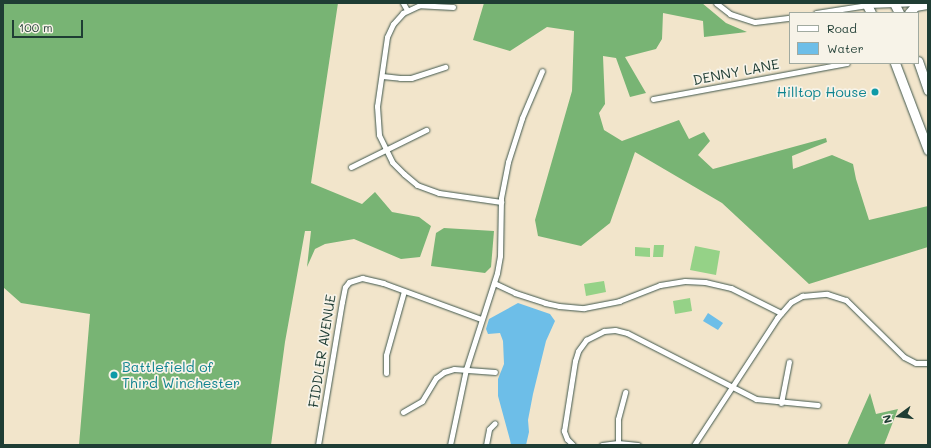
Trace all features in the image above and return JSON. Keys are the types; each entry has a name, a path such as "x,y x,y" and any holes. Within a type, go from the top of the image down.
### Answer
{"highway":[{"path":"910,12 915,6 928,4"},
{"path":"895,64 928,150"},
{"path":"919,64 928,90"}],"street":[{"path":"403,3 407,10"},
{"path":"716,3 730,14 755,22 789,18"},
{"path":"825,12 895,3 928,4"},
{"path":"453,7 426,4 407,10 398,18 390,30 376,106 376,118 379,135 392,162 404,174 425,188 449,195 501,202"},
{"name":"DENNY LANE","path":"653,98 841,64"},
{"path":"382,76 411,78 445,67"},
{"path":"450,445 466,369 481,319 494,283 500,256 501,202 508,162 518,129 542,71"},
{"path":"351,167 426,130"},
{"name":"FIDDLER AVENUE","path":"318,445 345,287 353,280 362,278 383,283 481,319"},
{"path":"494,283 515,293 553,305 572,308 601,306 619,301 660,285 693,281 731,288 781,313"},
{"path":"386,374 386,355 404,291"},
{"path":"694,445 781,313 791,302 802,296 817,294 841,297 855,306 904,357 916,362 928,363"},
{"path":"573,445 567,440 564,431 573,370 581,345 597,333 610,330 627,333 756,399 781,403 818,405"},
{"path":"781,403 790,362"},
{"path":"404,412 422,402 436,378 444,372 454,369 466,369 495,372"},
{"path":"618,443 618,418 626,392"},
{"path":"486,445 489,429 495,423"},
{"path":"602,445 618,443 638,445"}],"green space":[{"path":"3,3 338,3 311,183 362,204 375,192 392,212 419,217 431,226 420,257 401,259 354,239 325,244 315,249 307,267 311,231 305,231 285,342 271,445 79,445 90,314 21,303 3,287"},
{"path":"484,3 702,3 726,23 747,32 704,37 703,21 663,13 662,39 656,49 625,57 646,93 630,97 616,58 603,56 605,104 599,113 604,130 622,141 679,120 689,139 704,132 710,141 698,155 713,169 826,138 827,142 792,156 793,169 832,155 853,164 856,179 869,220 928,206 928,247 809,284 722,203 635,152 610,223 581,246 538,236 535,220 572,91 574,31 547,27 510,51 473,40"},
{"path":"444,228 494,231 491,267 485,273 431,266 436,233"},
{"path":"654,245 664,245 663,257 653,257"},
{"path":"695,246 720,251 716,275 690,270"},
{"path":"635,247 650,248 650,257 635,256"},
{"path":"604,281 606,292 586,296 584,284"},
{"path":"690,298 692,311 675,314 673,301"},
{"path":"870,393 876,414 898,409 884,445 847,445"}],"water":[{"path":"518,303 550,314 555,321 546,341 533,394 528,420 529,432 526,445 511,445 498,396 498,379 504,364 503,341 500,333 488,334 486,329 489,319"},
{"path":"708,313 723,323 718,330 703,321"}],"place":[{"name":"Hilltop House","path":"875,92"},
{"name":"Battlefield of Third Winchester","path":"114,375"}]}
